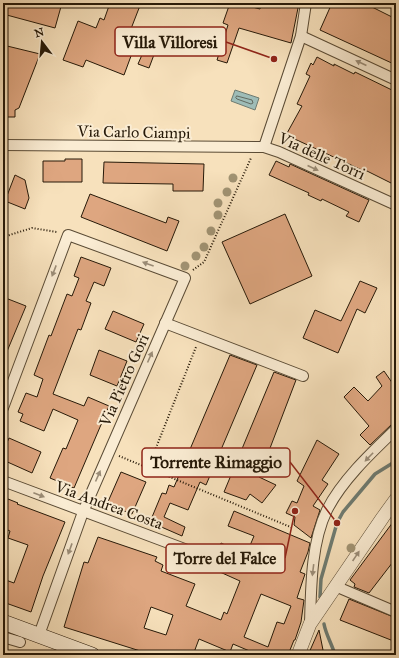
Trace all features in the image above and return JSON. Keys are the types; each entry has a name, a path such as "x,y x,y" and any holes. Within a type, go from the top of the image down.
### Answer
{"main road":[{"path":"3,622 92,655"}],"street":[{"name":"Via delle Torri","path":"306,3 301,36 260,148 279,152 396,205"},
{"path":"301,36 396,80"},
{"name":"Via Carlo Ciampi","path":"3,145 260,148"},
{"path":"3,408 68,235 185,278"},
{"name":"Via Pietro Gori","path":"39,635 83,512 185,278"},
{"path":"165,323 303,376"},
{"path":"313,620 310,600 313,568 318,534 327,510 341,488 354,472 396,429"},
{"name":"Via Andrea Costa","path":"3,482 206,557"},
{"path":"298,655 313,620 396,499"},
{"path":"335,586 396,612"},
{"path":"3,637 20,642"}],"path":[{"path":"185,278 204,262 260,148"},
{"path":"3,237 32,228 55,231 68,235"},
{"path":"148,468 200,336"},
{"path":"109,452 293,528"}],"water":[{"path":"235,90 259,98 255,110 231,101"}],"building":[{"path":"3,3 62,3 55,28 3,14"},
{"path":"110,3 141,3 122,52 131,56 124,75 86,60 83,67 63,60 78,21 96,28 100,18 104,20"},
{"path":"230,3 237,3 260,9 261,3 299,3 291,43 239,28 227,63 217,60 228,25 223,23"},
{"path":"332,3 364,3 396,19 396,65 320,30"},
{"path":"3,45 40,54 19,108 15,110 15,117 3,117"},
{"path":"145,48 155,52 149,68 138,64"},
{"path":"317,57 354,74 355,72 396,92 396,173 391,183 286,135 302,106 297,104 310,76 306,74 311,63 313,65"},
{"path":"65,159 82,159 82,182 43,182 43,161 65,161"},
{"path":"276,161 289,167 290,164 369,200 359,222 346,216 349,212 322,199 321,201 308,195 309,193 269,175"},
{"path":"104,162 204,164 203,191 173,191 173,184 103,183"},
{"path":"15,175 25,180 29,198 25,209 5,201"},
{"path":"90,194 166,223 168,217 179,221 167,251 81,217"},
{"path":"285,214 312,276 250,304 222,242"},
{"path":"81,257 111,268 104,286 94,282 86,301 91,303 81,330 78,329 53,394 84,406 88,397 109,406 74,488 50,478 63,448 66,449 78,420 53,409 44,431 20,421 23,414 18,412 26,393 37,397 43,379 34,375 49,335 51,336 67,294 72,296 79,278 74,276"},
{"path":"360,281 377,288 365,313 357,309 338,353 303,338 315,310 341,321"},
{"path":"3,297 26,306 3,361"},
{"path":"113,311 144,324 136,342 105,329"},
{"path":"99,350 127,361 117,386 90,375"},
{"path":"230,355 257,365 206,485 200,482 188,510 170,503 164,517 185,527 182,536 150,522 162,493 166,494 169,485 174,487"},
{"path":"384,371 393,384 396,384 396,423 392,424 370,445 360,435 369,426 344,397 354,387 368,401 382,386 376,377"},
{"path":"274,372 296,380 259,477 276,485 262,503 250,494 246,500 224,492"},
{"path":"9,438 41,452 32,473 3,460 3,452"},
{"path":"317,440 339,454 322,480 328,484 313,506 320,510 311,538 294,525 295,517 286,513 292,501 297,503 304,486 297,481"},
{"path":"121,472 146,482 132,514 107,504"},
{"path":"3,497 18,503 17,504 65,522 43,576 31,612 3,602 3,579 14,583 28,545 8,538 10,531 3,528"},
{"path":"234,511 310,543 300,572 305,574 297,598 304,600 301,622 288,655 259,655 233,644 230,652 199,639 193,655 153,655 64,627 84,562 88,563 98,537 157,557 155,561 163,565 161,571 195,584 186,606 221,620 224,612 227,614 240,581 211,568 221,543 246,555 254,536 228,526","holes":["261,594 291,606 284,624 277,622 268,647 244,637","151,607 173,615 166,635 144,628"]},
{"path":"396,518 396,558 369,593 354,587 355,584 350,580"},
{"path":"349,599 396,618 396,642 340,620"},
{"path":"319,630 324,655 308,655"}],"waterway":[{"path":"320,597 321,579 337,523 343,512 375,474 396,461"},
{"path":"324,624 335,655"}],"place":[{"name":"Villa Villoresi","path":"274,59"},
{"name":"Torre del Falce","path":"295,511"},
{"name":"Torrente Rimaggio","path":"337,523"}]}
